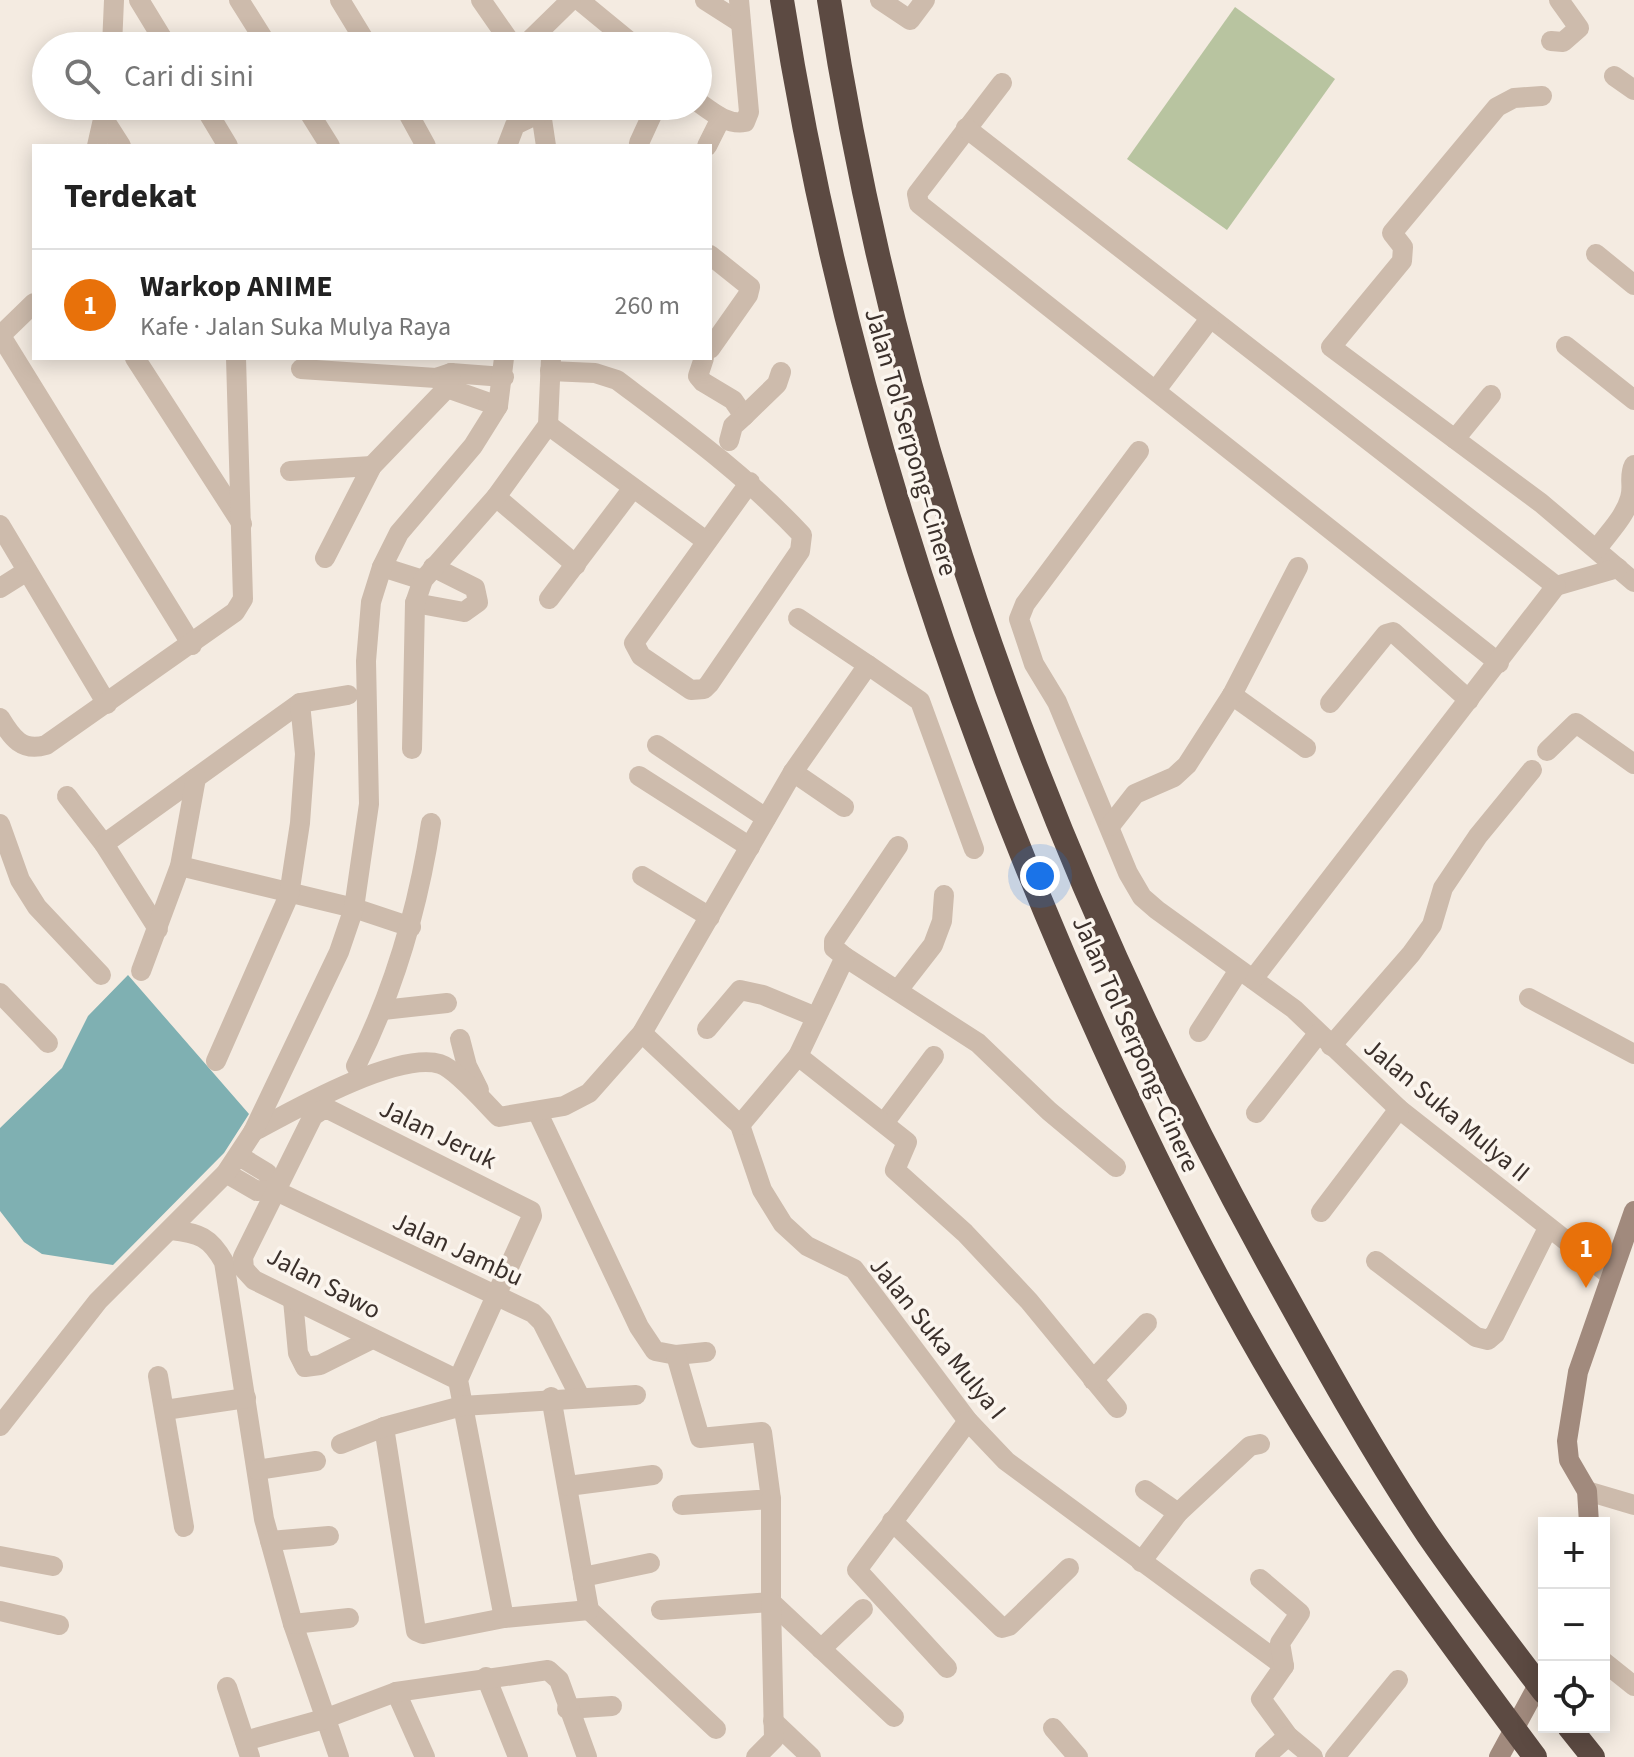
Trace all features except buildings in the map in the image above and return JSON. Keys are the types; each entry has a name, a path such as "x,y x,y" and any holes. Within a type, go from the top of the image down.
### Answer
{"highway":[{"name":"Jalan Tol Serpong–Cinere","path":"782,0 802,126 858,370 929,610 1007,823 1098,1034 1179,1205 1281,1390 1388,1558 1535,1757"},
{"name":"Jalan Tol Serpong–Cinere","path":"829,0 846,113 901,363 971,594 1050,810 1141,1016 1224,1183 1325,1366 1428,1534 1538,1684"},
{"path":"1574,1733 1593,1757"}],"street":[{"path":"239,0 259,32"},
{"path":"340,0 359,32"},
{"path":"481,0 503,32"},
{"path":"538,32 571,0"},
{"path":"579,0 618,32"},
{"path":"705,0 741,23"},
{"path":"712,112 721,118 745,122 749,112 739,0"},
{"path":"880,0 910,20 925,0"},
{"path":"1551,41 1563,42 1579,28 1559,0"},
{"path":"113,32 114,10 143,6 159,32"},
{"path":"1614,76 1634,90"},
{"path":"1002,83 917,194 919,204 1499,663"},
{"path":"1542,96 1503,102 1457,153 1393,231 1392,237 1404,251 1402,261 1331,347 1455,439 1626,575"},
{"path":"708,144 721,118"},
{"path":"97,144 103,120"},
{"path":"108,120 120,144"},
{"path":"212,120 227,144"},
{"path":"314,120 329,144"},
{"path":"412,120 425,144"},
{"path":"508,144 515,125 523,120"},
{"path":"542,120 546,144"},
{"path":"639,143 650,120"},
{"path":"966,128 1209,320 1556,586"},
{"path":"1596,254 1633,282"},
{"path":"712,257 750,287 748,295 712,346"},
{"path":"32,305 0,336 192,645"},
{"path":"1156,390 1209,320"},
{"path":"1566,346 1634,400"},
{"path":"136,360 242,524"},
{"path":"0,718 17,742 37,748 46,745 219,627 243,599 236,360"},
{"path":"703,360 698,376 733,400 744,416"},
{"path":"0,1426 98,1301 226,1173 253,1132 339,952 354,908 369,804 366,661 371,602 496,497 548,425 550,364 617,380 750,482 802,535 803,542 709,684 697,691 651,663 634,647 750,482"},
{"path":"301,369 407,367 445,380 498,406"},
{"path":"325,558 372,466 445,380 504,368 498,406 473,446 399,533 415,603 412,749"},
{"path":"729,441 733,426 777,384 781,372"},
{"path":"1455,439 1491,395"},
{"path":"548,425 706,541"},
{"name":"Jalan Suka Mulya II","path":"1139,451 1025,604 1019,619 1034,664 1057,702 1128,873 1142,897 1294,1009 1399,1109 1611,1276"},
{"path":"211,476 239,465"},
{"path":"1597,549 1624,512 1631,494 1629,478 1634,465"},
{"path":"290,471 372,466"},
{"path":"549,599 633,488"},
{"path":"496,497 576,565"},
{"path":"0,525 107,704"},
{"path":"1110,826 1135,794 1181,773 1232,695 1298,567"},
{"path":"0,588 27,571"},
{"path":"408,571 475,588 478,602 464,612 415,603"},
{"path":"1199,1032 1499,663 1556,586 1626,575"},
{"path":"798,618 920,701 974,849"},
{"path":"1330,703 1386,634 1393,632 1469,700"},
{"path":"253,1132 337,1086 423,1061 443,1065 499,1117 564,1106 589,1093 642,1033 793,772 868,665"},
{"path":"104,844 300,703 348,695"},
{"path":"1232,695 1306,748"},
{"path":"216,1061 289,895 300,823 305,754 300,703"},
{"path":"1547,751 1576,723 1634,764"},
{"path":"657,745 766,818"},
{"path":"1256,1113 1411,954 1432,925 1443,888 1478,836 1532,770"},
{"path":"793,772 844,807"},
{"path":"639,776 750,847"},
{"path":"141,971 180,866 196,778"},
{"path":"67,796 104,844 158,929"},
{"path":"356,1066 383,1010 411,927 431,823"},
{"path":"0,824 20,880 37,907 101,975"},
{"path":"898,846 834,941 834,948 978,1043 1049,1111 1116,1167"},
{"path":"180,866 289,895 354,908 411,927"},
{"path":"642,876 710,917"},
{"path":"898,990 933,945 942,921 944,895"},
{"path":"740,1125 798,1056 845,957"},
{"path":"707,1029 740,990 763,995 816,1017"},
{"path":"0,993 48,1043"},
{"path":"1529,998 1634,1054"},
{"path":"383,1010 447,1003"},
{"name":"Jalan Suka Mulya I","path":"642,1033 740,1125 762,1190 783,1224 807,1246 854,1269 968,1421 1006,1461 1284,1666"},
{"path":"460,1039 467,1066 480,1087 479,1098"},
{"path":"798,1056 908,1144 895,1166 897,1171 976,1245 1029,1301 1117,1408"},
{"path":"884,1123 934,1056"},
{"path":"1321,1212 1399,1109"},
{"name":"Jalan Jeruk","path":"274,1190 313,1116 322,1110 330,1110 531,1211 532,1216 494,1296"},
{"path":"537,1111 639,1327 655,1351 676,1355 706,1352"},
{"name":"Jalan Jambu","path":"239,1156 267,1173 274,1190"},
{"name":"Jalan Jambu","path":"226,1173 257,1191 274,1190 537,1316 580,1397"},
{"name":"Jalan Sawo","path":"274,1190 243,1257 244,1269 254,1280 458,1380"},
{"path":"1589,1517 1587,1491 1569,1460 1567,1441 1578,1372 1634,1211"},
{"path":"1376,1261 1476,1337 1488,1340 1495,1334 1548,1228"},
{"path":"171,1230 199,1233 214,1243 224,1262 270,1541 293,1624 339,1757"},
{"path":"494,1296 458,1380 504,1618"},
{"path":"293,1300 298,1353 305,1367 320,1365 372,1339"},
{"path":"1093,1380 1147,1323"},
{"path":"676,1355 700,1438 762,1432 771,1499 774,1739 756,1757"},
{"path":"158,1376 184,1527"},
{"path":"341,1444 384,1427 462,1406 551,1397 636,1395"},
{"path":"551,1397 589,1610 716,1729"},
{"path":"165,1410 246,1398"},
{"path":"947,1668 857,1570 968,1421"},
{"path":"384,1427 416,1631 423,1634 504,1618 589,1610"},
{"path":"1141,1562 1178,1513 1250,1446 1260,1444"},
{"path":"257,1470 316,1461"},
{"path":"568,1486 653,1475"},
{"path":"1145,1490 1178,1513"},
{"path":"1587,1491 1634,1505"},
{"path":"682,1505 771,1499"},
{"path":"892,1521 1002,1628 1009,1626 1069,1568"},
{"path":"270,1541 329,1536"},
{"path":"0,1556 53,1566"},
{"path":"583,1577 650,1563"},
{"path":"1260,1579 1300,1613 1280,1643 1284,1666 1261,1699 1288,1736 1313,1757"},
{"path":"661,1610 771,1602 894,1717"},
{"path":"821,1649 863,1609"},
{"path":"0,1611 59,1625"},
{"path":"293,1624 349,1618"},
{"path":"1610,1667 1634,1686"},
{"path":"227,1687 247,1749 396,1692 548,1670 559,1680 567,1709 585,1751"},
{"path":"486,1677 518,1757"},
{"path":"1335,1757 1398,1680"},
{"path":"1499,1757 1538,1685"},
{"path":"396,1692 425,1757"},
{"path":"567,1709 612,1706"},
{"path":"773,1721 811,1757"},
{"path":"1053,1728 1078,1757"},
{"path":"1265,1757 1288,1736"}],"green space":[{"path":"1235,7 1335,79 1227,230 1127,159"}],"water":[{"path":"128,975 249,1114 224,1153 113,1265 42,1254 24,1242 0,1211 0,1128 62,1068 88,1016"}],"place":[{"name":"Warkop ANIME","path":"1586,1288"}]}
